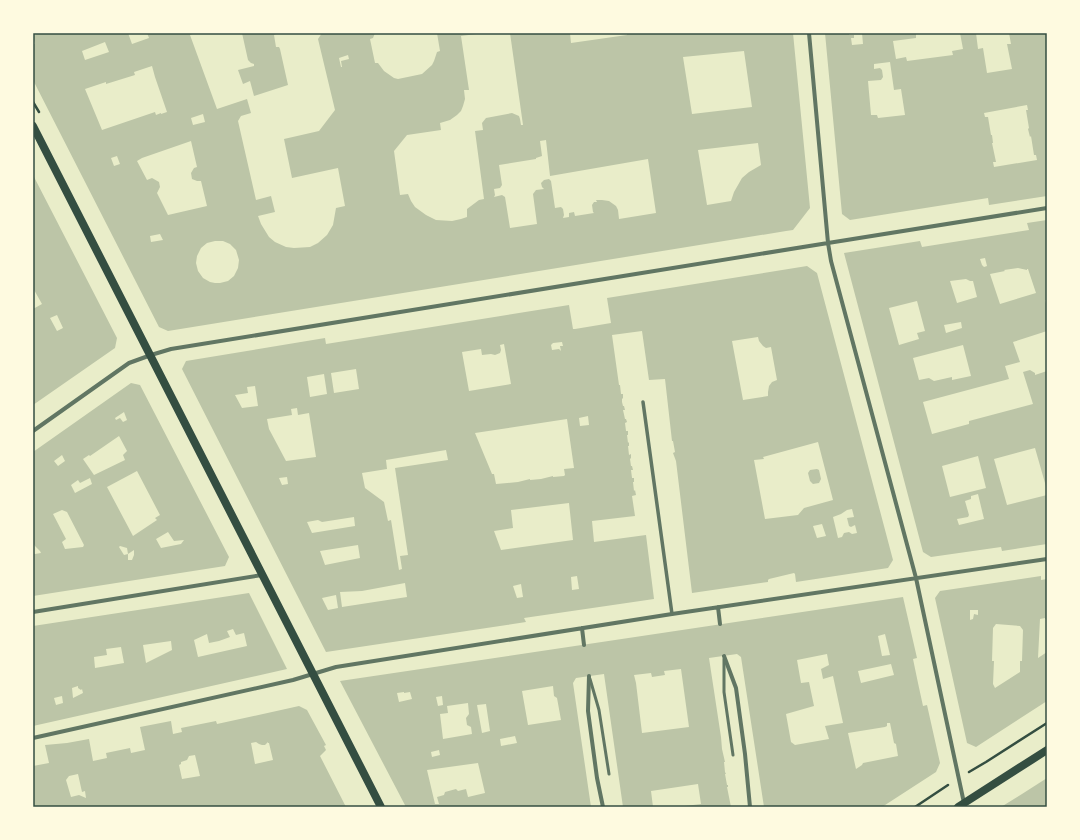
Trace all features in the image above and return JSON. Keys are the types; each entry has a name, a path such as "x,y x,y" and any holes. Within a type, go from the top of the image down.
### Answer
{"main road":[{"path":"33,126 381,807"},
{"path":"962,806 1047,750"}],"street":[{"path":"809,33 828,243 833,268 916,578 959,777 962,806"},
{"path":"33,431 129,363 151,355 179,348 1047,208"},
{"path":"643,402 672,614"},
{"path":"33,738 293,680 336,667 718,607 1047,559"},
{"path":"33,612 263,575"},
{"path":"718,607 720,624"},
{"path":"582,628 584,645"},
{"path":"724,656 736,688 745,754 750,807"},
{"path":"589,676 588,711 597,778 603,807"}],"lane":[{"path":"724,656 724,692 733,755"},
{"path":"589,676 599,710 609,774"}],"path":[{"path":"915,807 959,777 986,762 1047,723"}],"building":[{"path":"39,33 128,33 132,44 149,38 147,33 195,33 190,35 217,109 247,99 251,113 241,116 238,121 256,200 271,196 275,212 258,216 261,224 269,237 275,242 286,247 294,248 310,247 318,243 327,235 333,225 336,208 345,206 338,168 292,178 284,139 319,131 335,110 318,39 322,33 375,33 373,38 370,39 375,63 378,63 384,71 398,79 422,74 432,65 437,52 440,51 437,33 476,33 461,36 469,90 464,90 465,99 461,111 450,120 440,123 441,130 407,135 394,151 400,195 408,194 415,207 436,220 452,221 467,217 467,209 479,200 484,199 475,131 483,130 482,123 486,118 512,113 519,116 521,125 523,125 510,33 570,33 571,43 627,35 627,33 793,33 810,208 793,230 168,331 159,327 33,80 33,44 35,44 33,36","holes":["105,42 109,52 85,60 82,51","744,51 752,107 692,114 683,57","348,55 349,59 341,61 342,67 339,58","152,66 167,112 156,115 155,112 102,130 85,89 135,75 134,72","203,114 205,122 193,125 191,118","546,140 550,176 648,159 656,213 619,219 616,206 609,201 596,200 597,202 594,202 592,205 594,213 575,216 574,212 569,213 569,217 563,218 563,209 561,207 555,208 551,181 549,179 544,180 541,183 544,189 536,190 533,194 537,224 510,228 505,197 502,195 494,197 494,189 500,188 502,185 499,165 542,156 540,141","191,141 197,167 194,168 191,173 192,179 201,181 207,206 168,215 157,193 160,187 159,182 152,178 147,180 137,161","758,143 761,165 742,178 731,201 707,205 698,150","117,156 120,164 114,166 111,158","160,234 163,240 151,242 150,236","223,241 230,244 236,250 239,260 238,268 234,276 228,281 220,283 210,282 203,278 198,271 196,263 197,256 201,248 207,243"]},
{"path":"242,33 278,33 274,35 276,47 279,47 280,49 288,85 254,96 250,81 243,84 238,70 254,66 254,64 248,60"},
{"path":"825,33 849,33 849,35 854,35 854,38 851,38 852,45 863,44 862,33 916,33 916,38 893,41 896,59 906,57 907,61 953,55 952,51 963,49 960,33 976,33 978,49 983,48 987,73 1012,69 1007,44 1011,44 1009,33 1047,33 1047,196 989,205 988,198 850,220 842,214","holes":["890,62 894,90 901,89 905,115 878,118 877,115 871,115 868,81 881,80 883,77 882,70 880,68 874,69 874,64","1027,105 1028,110 1026,110 1028,129 1030,137 1031,136 1034,155 1036,155 1037,160 994,167 993,162 996,162 992,135 988,117 985,117 984,113"]},
{"path":"33,175 117,338 115,348 33,405 33,309 42,304 33,288","holes":["57,315 63,328 57,331 50,318"]},
{"path":"1047,220 1047,300 1045,300 1047,307 1047,331 1013,342 1020,362 1005,366 1009,379 923,402 932,434 969,424 969,421 1033,404 1023,372 1030,370 1035,373 1035,375 1047,371 1047,490 1035,448 994,459 1007,505 1047,495 1047,544 1002,551 1001,547 931,557 923,552 844,253 920,241 922,247 1029,230 1027,223","holes":["985,258 987,266 984,267 980,259","1018,268 1028,269 1036,293 1000,304 990,274 1005,271 1004,270","966,279 973,281 977,297 957,303 950,281","917,301 925,331 917,333 919,339 899,345 889,308","961,322 962,328 946,333 944,325","963,345 971,376 952,380 952,377 934,381 929,378 919,380 913,358","978,456 986,488 950,497 942,466","978,494 984,519 959,525 957,519 968,517 969,515 965,501 971,499 971,496"]},
{"path":"807,266 817,273 893,560 888,568 796,582 794,573 769,579 768,582 692,593 676,461 673,453 675,452 672,441 665,379 649,380 642,331 612,335 619,385 621,394 623,394 622,402 625,410 623,410 627,422 625,423 626,431 628,431 629,455 631,454 630,459 633,470 631,470 632,478 634,478 634,491 635,490 636,495 632,496 635,516 592,521 594,542 646,535 654,599 524,618 526,622 326,652 182,369 186,361 325,338 326,344 569,305 573,329 575,329 611,323 607,298","holes":["758,337 763,346 766,348 771,347 777,380 772,382 769,386 768,396 743,400 732,341","562,342 563,346 560,346 561,351 559,349 552,350 551,345 553,343","504,344 511,384 469,391 462,352 481,349 482,355 495,355 500,353 500,345","356,369 359,389 334,393 331,373","324,374 327,394 310,397 307,377","255,386 258,406 242,408 235,395 248,393 247,387","297,408 298,415 309,413 316,457 286,461 269,429 267,419 292,415 291,409","588,416 589,425 580,426 579,418","567,419 574,468 564,469 564,476 553,476 541,479 530,479 518,482 496,484 494,474 492,474 475,433","818,442 833,500 804,508 798,515 765,519 754,460 764,459 763,457","446,450 448,460 395,468 408,555 400,556 402,569 399,570 391,520 388,521 384,502 365,488 362,473 387,469 386,460","287,477 288,484 282,485 279,478","569,503 573,540 501,550 494,531 513,528 511,510","852,509 854,517 847,518 849,526 851,527 855,525 857,533 844,533 842,537 838,538 833,517","354,517 355,526 312,533 307,522 318,520 322,522","822,524 826,536 817,538 813,526","358,545 360,558 325,565 320,551","577,576 579,589 572,590 571,577","405,583 407,597 342,607 340,592 362,591","521,584 523,597 517,598 513,586","336,595 338,608 328,610 322,598"]},
{"path":"131,383 140,385 229,557 225,566 33,596 33,553 41,553 33,543 33,452","holes":["124,412 127,420 123,422 120,418 116,420 115,418","119,436 127,451 123,455 125,460 94,475 83,459 89,455 90,456","62,455 65,461 58,466 54,461","137,471 160,515 155,518 157,520 133,536 107,487","90,478 92,484 75,493 71,485 78,480 80,483","62,510 67,512 84,545 83,547 65,549 62,542 66,539 53,514","168,532 174,541 184,540 181,544 161,548 156,539","120,546 127,548 128,554 124,555 119,547","134,550 132,560 128,560 128,554"]},
{"path":"810,470 819,470 821,479 819,483 813,484 810,481 808,473"},
{"path":"1041,576 1041,580 1047,579 1047,619 1040,619 1038,658 1047,652 1047,701 976,747 967,743 935,598 940,591","holes":["970,610 978,610 978,615 974,614 973,619 970,620","996,624 1020,626 1023,630 1022,661 1020,661 1020,672 995,688 993,684 994,661 992,661 993,628"]},
{"path":"249,593 287,669 33,726 33,626","holes":["233,629 236,635 244,633 247,646 198,657 194,640 207,634 209,643 219,641 230,637 227,631","171,641 172,650 146,663 143,645","121,647 124,663 95,668 94,657 107,655 106,649","78,686 78,688 81,690 82,689 83,693 73,698 72,688","62,696 63,703 56,705 54,698"]},
{"path":"903,597 917,658 913,659 923,706 927,705 940,763 936,772 882,807 764,807 741,657 737,654 709,658 731,807 685,807 701,804 698,784 651,791 653,807 623,807 604,674 576,678 573,683 591,807 406,807 340,681","holes":["885,634 890,655 882,656 878,636","827,654 829,665 821,669 823,679 833,676 843,723 825,726 829,739 795,745 791,742 786,714 814,706 809,682 801,683 797,660","891,664 894,675 861,683 858,671","681,669 689,727 642,733 634,675 651,673 652,677 665,675 664,671","553,686 554,696 557,698 561,720 528,725 522,691","410,692 412,699 399,702 397,693","442,696 443,705 438,706 436,697","468,703 469,714 466,718 467,725 471,727 472,734 443,739 440,714 448,713 447,706","486,704 490,731 482,733 477,705","887,723 890,723 898,756 863,763 856,769 848,733 885,727 887,726","515,736 517,743 501,746 500,739","439,750 440,755 432,757 431,752","478,763 485,793 468,797 466,789 458,791 456,789 445,792 444,795 437,797 439,804 435,804 427,770"]},
{"path":"299,706 307,710 326,745 324,746 326,750 320,756 346,807 33,807 33,766 49,763 45,745 89,739 93,761 107,758 106,753 130,748 131,753 145,750 140,727 171,721 173,734 182,732 181,728 216,721 217,724","holes":["256,742 262,745 265,745 268,742 269,743 273,760 255,764 251,743","195,755 200,776 182,779 179,765 181,762 187,760 189,756","78,774 82,792 85,791 86,798 79,795 71,797 66,780 69,776"]},
{"path":"1047,778 1047,807 1001,807 1022,794"}]}
